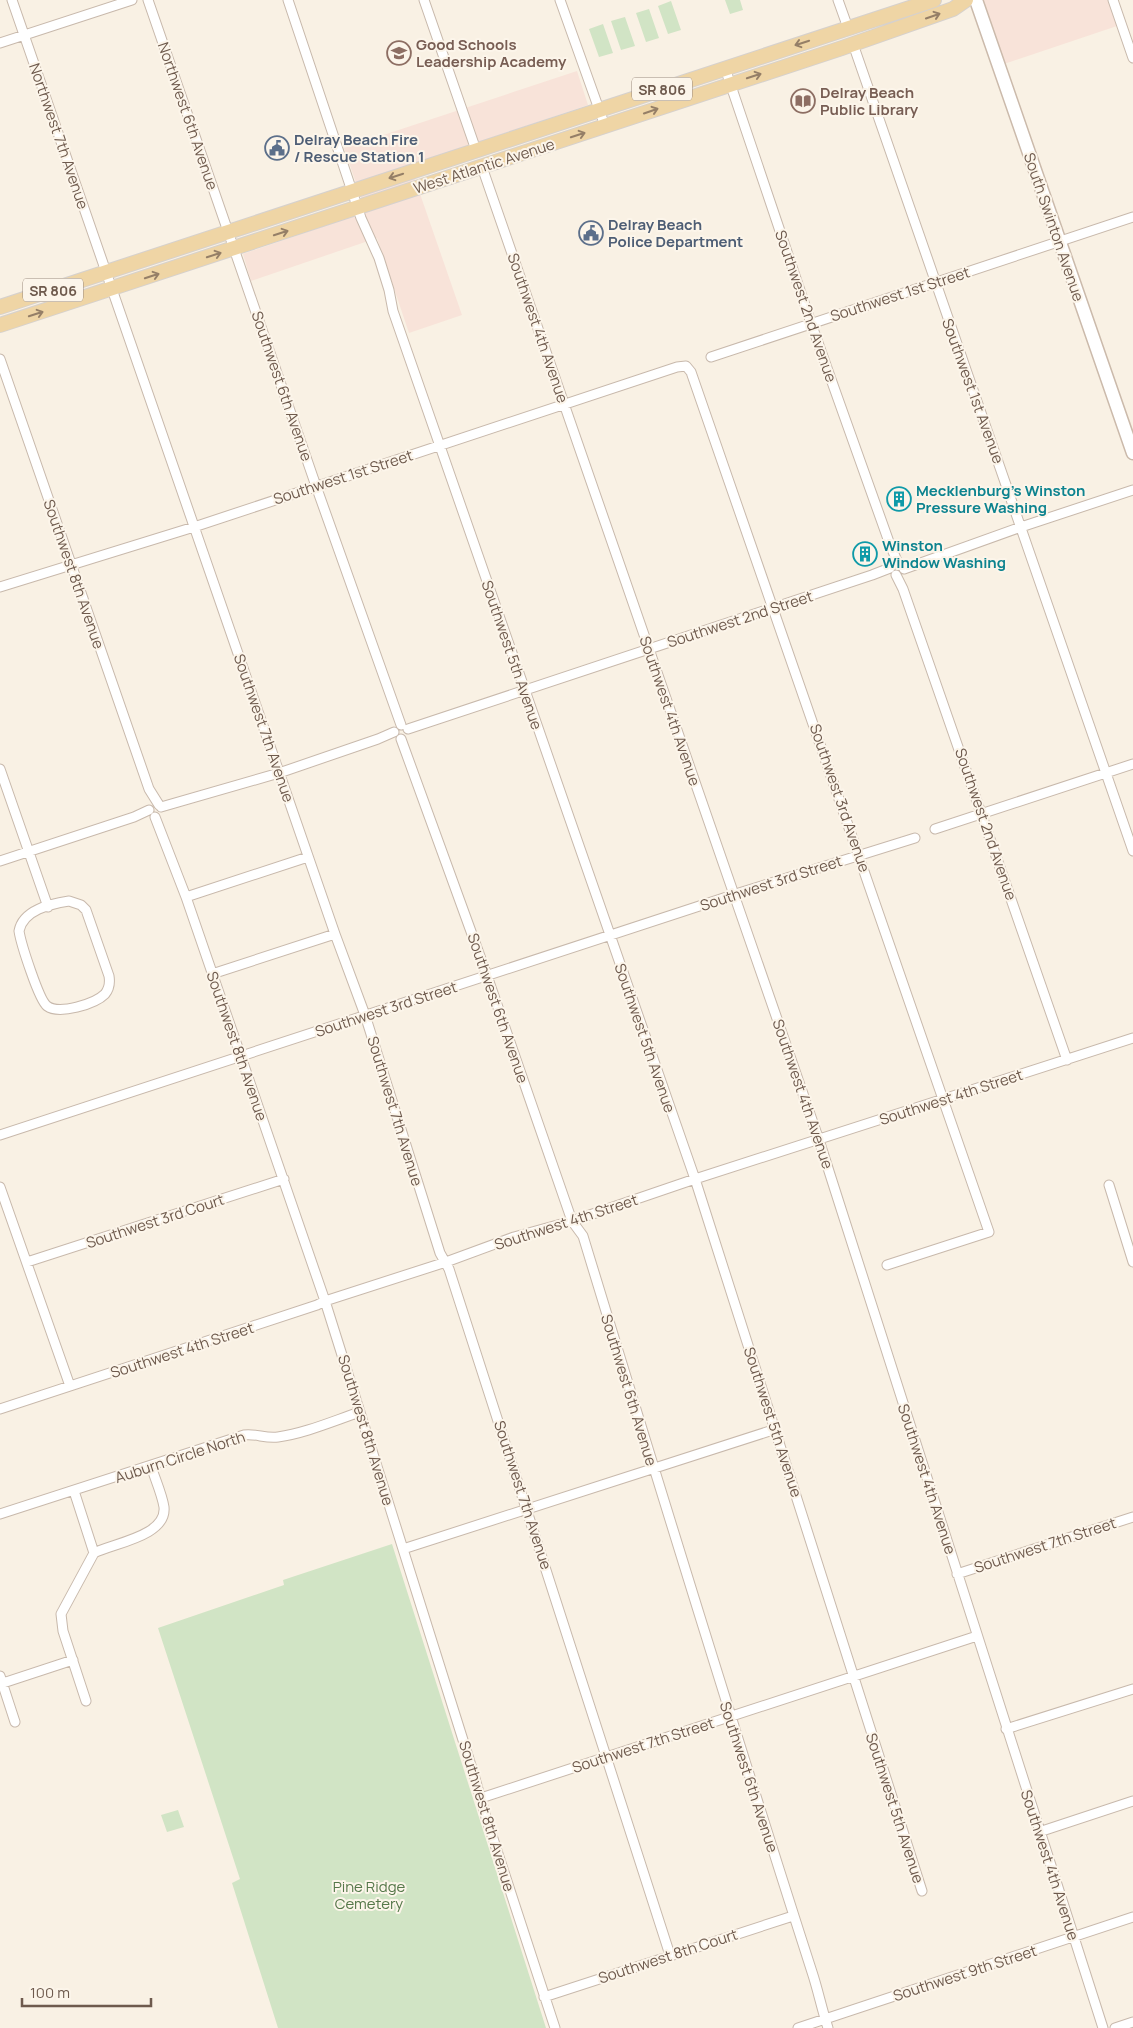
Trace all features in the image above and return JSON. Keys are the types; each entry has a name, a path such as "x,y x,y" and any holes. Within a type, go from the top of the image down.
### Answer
{"main road":[{"name":"West Atlantic Avenue","path":"0,307 934,0"},
{"name":"West Atlantic Avenue","path":"0,325 853,44 953,9 966,0"},
{"path":"853,44 870,22"},
{"path":"834,50 848,28"},
{"path":"482,167 482,161 490,152 514,138"},
{"path":"447,178 467,167 475,157 476,150"}],"street":[{"name":"Northwest 7th Avenue","path":"12,0 106,272"},
{"path":"0,43 132,0"},
{"name":"Northwest 6th Avenue","path":"148,0 229,232"},
{"name":"Southwest 5th Avenue","path":"288,0 352,191 379,258 393,311 439,445 695,1179 922,1892"},
{"path":"424,0 476,150"},
{"path":"560,0 605,126"},
{"path":"838,0 848,28"},
{"name":"South Swinton Avenue","path":"976,0 1133,454"},
{"path":"1113,0 1133,58"},
{"name":"Southwest 1st Avenue","path":"853,44 1133,851"},
{"name":"Southwest 2nd Avenue","path":"725,68 811,323 889,542 903,589 1067,1060"},
{"name":"Southwest 4th Avenue","path":"482,167 819,1140 1103,2028"},
{"name":"Southwest 1st Street","path":"712,357 1133,217"},
{"name":"Southwest 6th Avenue","path":"229,232 394,710 394,716 401,731 572,1221 583,1236 652,1467 793,1916 813,1974 826,2023"},
{"name":"Southwest 7th Avenue","path":"106,272 308,857 365,1015 440,1253 446,1262 528,1510 670,1955"},
{"name":"Southwest 8th Avenue","path":"0,359 156,811 164,821 163,836 186,897 325,1301 555,2028"},
{"name":"Southwest 1st Street","path":"0,587 194,527 564,404 686,366"},
{"name":"Southwest 3rd Avenue","path":"686,366 691,372 774,608 988,1232 887,1266"},
{"name":"Southwest 2nd Street","path":"0,861 134,817 180,806 184,800 279,772 897,568 916,560 924,561 1133,490"},
{"path":"935,829 1133,764"},
{"path":"0,769 48,907"},
{"name":"Southwest 3rd Street","path":"0,1135 735,894 915,838"},
{"path":"186,897 308,857"},
{"path":"62,902 75,902 86,910 110,976 108,989 95,1001 60,1011 54,1010 43,1002 19,931 28,914 48,907 62,902"},
{"path":"212,974 335,934"},
{"name":"Southwest 4th Street","path":"0,1409 446,1262 514,1237 572,1221 695,1179 1133,1038"},
{"name":"Southwest 3rd Court","path":"27,1262 284,1179"},
{"path":"1109,1185 1133,1262"},
{"path":"0,1187 70,1386"},
{"name":"Auburn Circle North","path":"0,1514 244,1435 256,1434 268,1438 289,1435 360,1412"},
{"path":"403,1549 528,1510 652,1467 776,1429"},
{"path":"86,1700 63,1630 61,1614 94,1553 150,1532 160,1524 163,1518 164,1506 151,1466"},
{"path":"74,1491 94,1553"},
{"name":"Southwest 7th Street","path":"957,1574 1133,1517"},
{"name":"Southwest 7th Street","path":"481,1798 977,1636"},
{"path":"15,1722 1,1682 73,1660"},
{"path":"1006,1729 1133,1689"},
{"path":"1039,1832 1133,1801"},
{"name":"Southwest 8th Court","path":"544,1997 793,1916"},
{"name":"Southwest 9th Street","path":"798,2028 826,2023 1133,1917"},
{"path":"1115,2028 1133,2022"}],"shaded area":[{"path":"983,0 1108,0 1117,26 1004,64"},
{"path":"577,71 588,105 410,165 462,315 409,333 377,238 251,281 243,254 366,212 344,148"}],"green space":[{"path":"725,0 740,0 743,10 730,14"},
{"path":"671,1 681,30 668,34 658,6"},
{"path":"649,9 659,38 646,42 636,13"},
{"path":"625,17 635,46 621,50 611,21"},
{"path":"603,24 613,53 599,57 589,29"},
{"name":"Pine Ridge Cemetery","path":"392,1544 546,2028 278,2028 232,1883 240,1879 158,1628 284,1585 283,1580"},
{"path":"178,1810 184,1827 167,1832 161,1815"}],"place":[{"name":"Good Schools Leadership Academy","path":"399,53"},
{"name":"Delray Beach Public Library","path":"803,101"},
{"name":"Delray Beach Fire / Rescue Station 1","path":"277,148"},
{"name":"Delray Beach Police Department","path":"591,233"},
{"name":"Mecklenburg's Winston Pressure Washing","path":"899,499"},
{"name":"Winston Window Washing","path":"865,554"}]}
